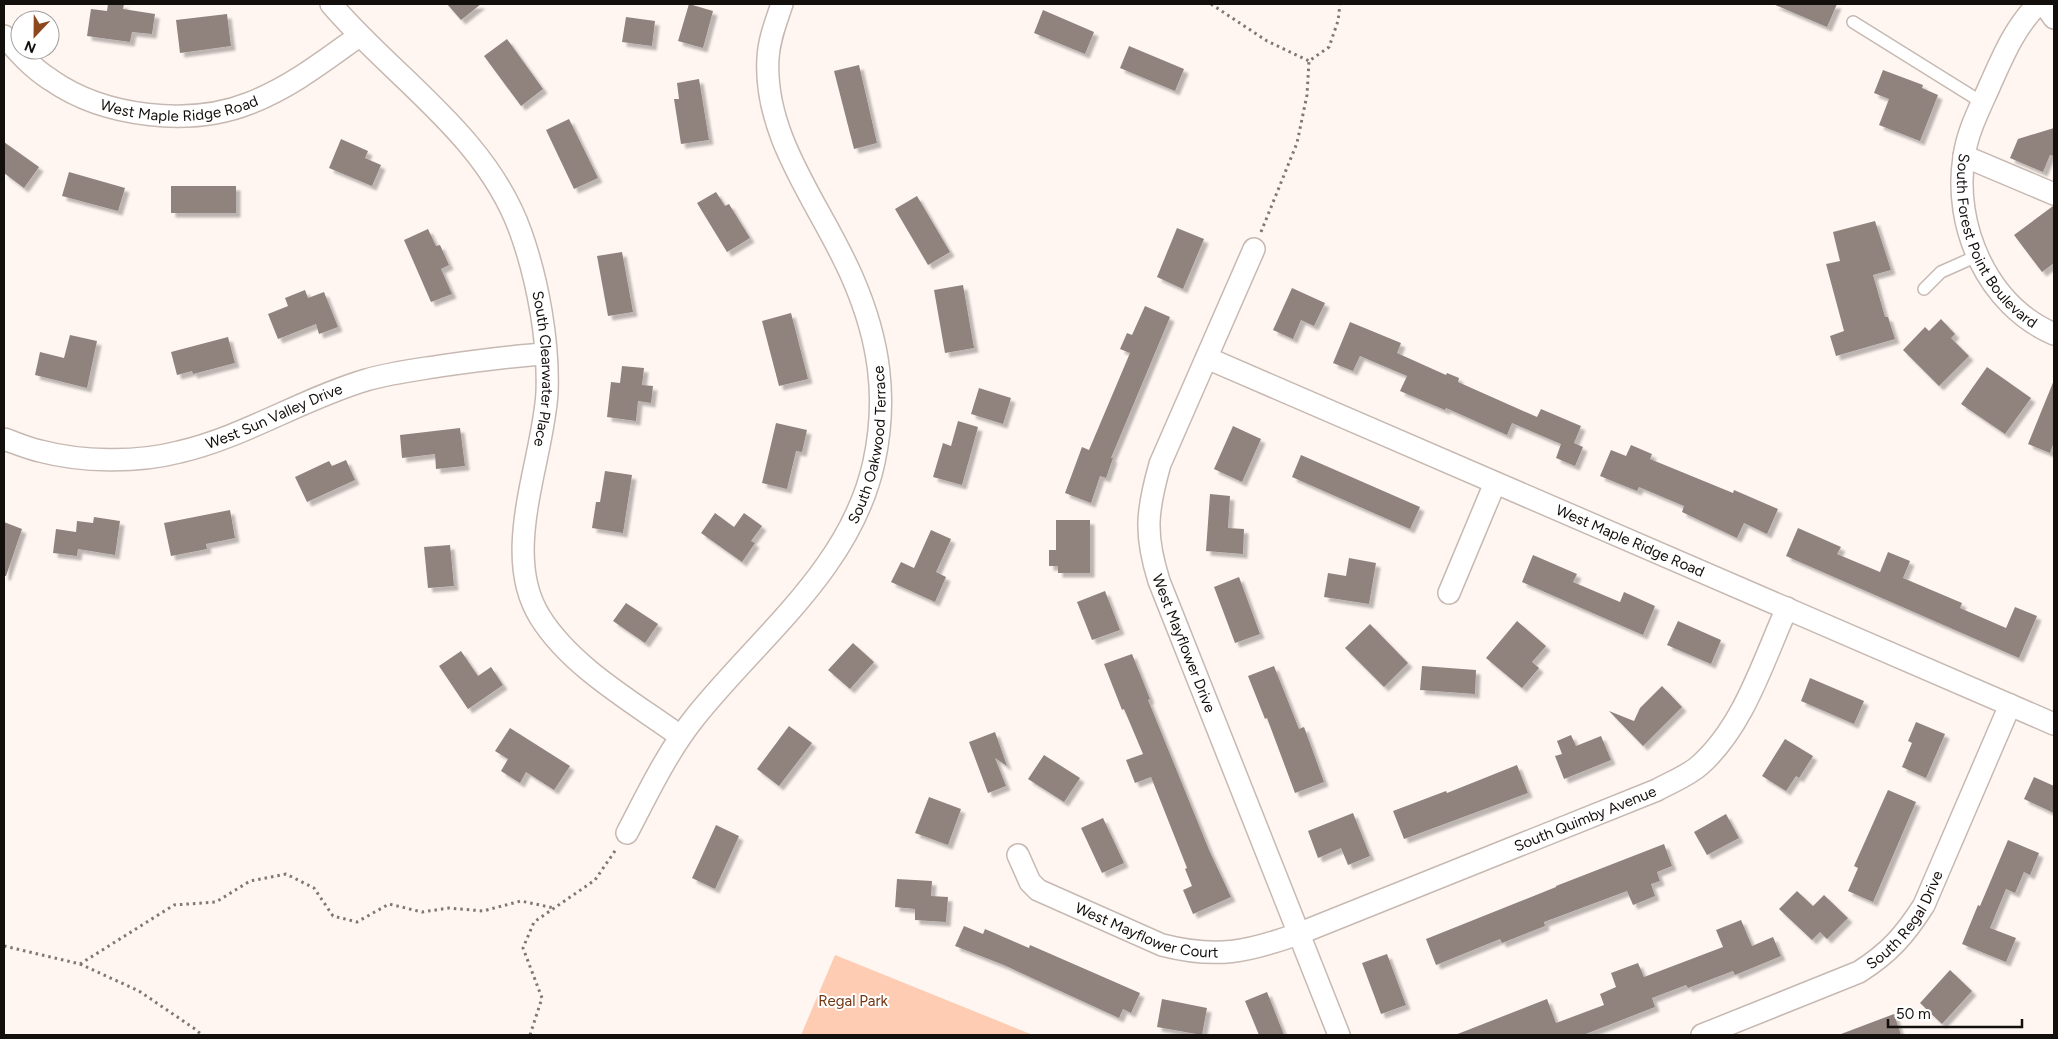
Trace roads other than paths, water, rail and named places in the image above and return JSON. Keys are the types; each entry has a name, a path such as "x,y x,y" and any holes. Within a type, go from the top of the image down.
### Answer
{"street":[{"name":"South Clearwater Place","path":"332,4 360,36 442,114 478,155 502,193 520,229 535,283 545,354 545,406 524,530 524,568 526,587 531,601 539,617 573,656 680,736"},
{"name":"South Oakwood Terrace","path":"627,833 680,736 834,558 865,496 881,427 880,373 874,339 866,312 853,277 792,162 783,142 773,107 768,59 771,34 782,4"},
{"name":"South Forest Point Boulevard","path":"2038,4 2014,34 1968,137 1961,184 1963,211 1968,234 1977,256 1990,279 2004,297 2021,313 2054,334"},
{"path":"2044,4 2054,18"},
{"name":"West Maple Ridge Road","path":"4,36 29,64 52,81 89,100 115,109 136,113 178,116 220,112 249,104 285,87 360,36"},
{"path":"1964,156 2054,194"},
{"name":"West Mayflower Drive","path":"1254,249 1160,464 1148,513 1148,540 1158,580 1339,1035"},
{"name":"West Sun Valley Drive","path":"4,439 40,452 78,458 141,459 177,453 193,448 242,430 330,392 367,380 413,370 545,354"},
{"name":"West Maple Ridge Road","path":"1207,358 2054,724"},
{"path":"1449,594 1495,483"},
{"name":"South Quimby Avenue","path":"1298,934 1657,790 1692,771 1716,749 1733,727 1786,608"},
{"name":"South Regal Drive","path":"1702,1035 1859,972 1880,959 1894,946 1924,905 2010,704"},
{"name":"West Mayflower Court","path":"1018,854 1030,882 1038,890 1162,945 1184,950 1238,952 1259,948 1298,934"}],"lane":[{"path":"1852,22 1983,102"},
{"path":"1924,289 1941,272 1977,256"}],"park label":[{"name":"Regal Park","path":"853,1001"}]}
